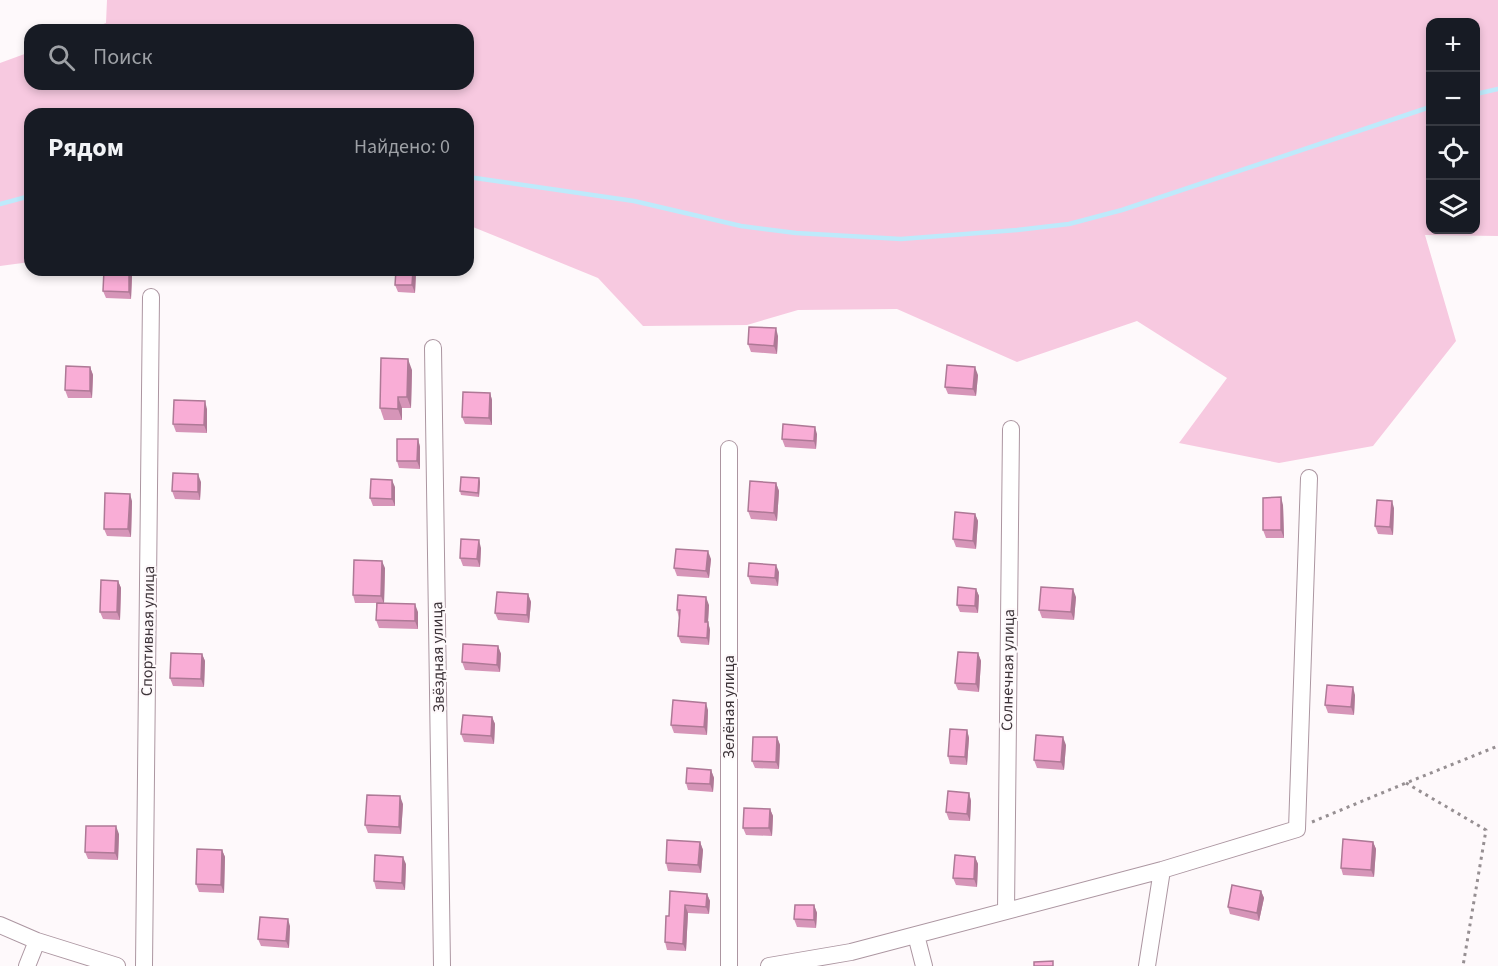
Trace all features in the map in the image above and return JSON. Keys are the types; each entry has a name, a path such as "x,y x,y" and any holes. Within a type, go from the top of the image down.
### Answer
{"street":[{"name":"Спортивная улица","path":"144,966 151,297"},
{"name":"Звёздная улица","path":"433,348 442,966"},
{"name":"Солнечная улица","path":"1006,911 1011,429"},
{"name":"Зелёная улица","path":"729,449 729,966"},
{"path":"769,966 851,952 1162,870 1297,829 1309,478"},
{"path":"1147,966 1162,870"},
{"path":"0,925 38,941 117,966"},
{"path":"916,935 924,966"},
{"path":"27,966 38,941"}],"path":[{"path":"1297,829 1498,746"},
{"path":"1406,783 1486,830 1463,966"}],"shaded area":[{"path":"107,0 1498,0 1498,236 1425,235 1456,341 1373,446 1279,463 1179,443 1227,378 1137,321 1017,362 897,309 798,310 747,325 643,326 598,278 474,227 474,108 24,108 24,263 0,266 0,63 24,54 24,90 474,90 474,24 103,24 106,23"}],"building":[{"path":"104,276 129,276 129,292 103,291"},
{"path":"396,276 413,276 412,285 395,285"},
{"path":"749,327 776,328 774,346 748,344"},
{"path":"381,358 408,359 407,397 398,397 398,409 380,408"},
{"path":"947,365 975,367 973,389 945,387"},
{"path":"66,366 90,367 90,391 65,390"},
{"path":"463,392 490,393 489,418 462,417"},
{"path":"174,400 205,401 204,425 173,424"},
{"path":"783,424 815,427 814,441 782,439"},
{"path":"397,439 418,439 417,461 397,461"},
{"path":"173,473 198,474 198,492 172,491"},
{"path":"461,477 479,478 478,493 460,491"},
{"path":"371,479 392,480 392,499 370,498"},
{"path":"750,481 776,483 774,513 748,511"},
{"path":"105,493 130,494 128,529 104,529"},
{"path":"1281,497 1281,530 1263,530 1263,498"},
{"path":"1377,500 1392,501 1390,527 1375,526"},
{"path":"955,512 975,514 973,541 953,539"},
{"path":"461,539 479,540 477,559 460,558"},
{"path":"676,549 708,551 706,571 674,568"},
{"path":"354,560 382,561 381,596 353,595"},
{"path":"749,563 776,565 775,578 748,576"},
{"path":"101,580 118,581 117,612 100,612"},
{"path":"958,587 976,589 975,606 957,605"},
{"path":"1041,587 1073,589 1071,612 1039,610"},
{"path":"497,592 528,594 527,615 495,613"},
{"path":"678,595 706,597 707,638 678,636 680,610 677,610"},
{"path":"377,603 415,604 415,621 376,620"},
{"path":"463,644 498,646 497,665 462,662"},
{"path":"958,652 978,653 976,684 955,683"},
{"path":"171,653 202,654 201,679 170,678"},
{"path":"1327,685 1353,687 1351,707 1325,705"},
{"path":"673,700 706,703 704,727 671,725"},
{"path":"463,715 492,717 491,736 461,734"},
{"path":"950,729 967,730 965,757 948,756"},
{"path":"1036,735 1063,737 1061,762 1034,760"},
{"path":"753,737 777,737 776,762 752,761"},
{"path":"687,768 711,770 710,784 686,783"},
{"path":"948,791 969,793 967,814 946,812"},
{"path":"367,795 400,796 399,827 365,825"},
{"path":"744,808 770,809 769,828 743,828"},
{"path":"86,826 116,826 115,853 85,852"},
{"path":"1343,839 1373,842 1371,870 1341,868"},
{"path":"667,840 700,842 698,865 666,863"},
{"path":"197,849 222,850 221,885 196,884"},
{"path":"375,855 403,857 402,883 374,881"},
{"path":"955,855 975,857 974,879 953,878"},
{"path":"1232,885 1261,891 1257,913 1228,907"},
{"path":"670,891 707,894 706,907 685,905 683,944 665,942"},
{"path":"795,905 814,905 814,920 794,919"},
{"path":"260,917 288,919 286,941 258,939"},
{"path":"1053,961 1053,966 1034,966 1034,962"}],"waterway":[{"path":"1480,93 1498,89"},
{"path":"474,178 634,201 741,226 796,233 901,239 1069,224 1122,210 1426,108"},
{"path":"0,204 24,198"}]}
